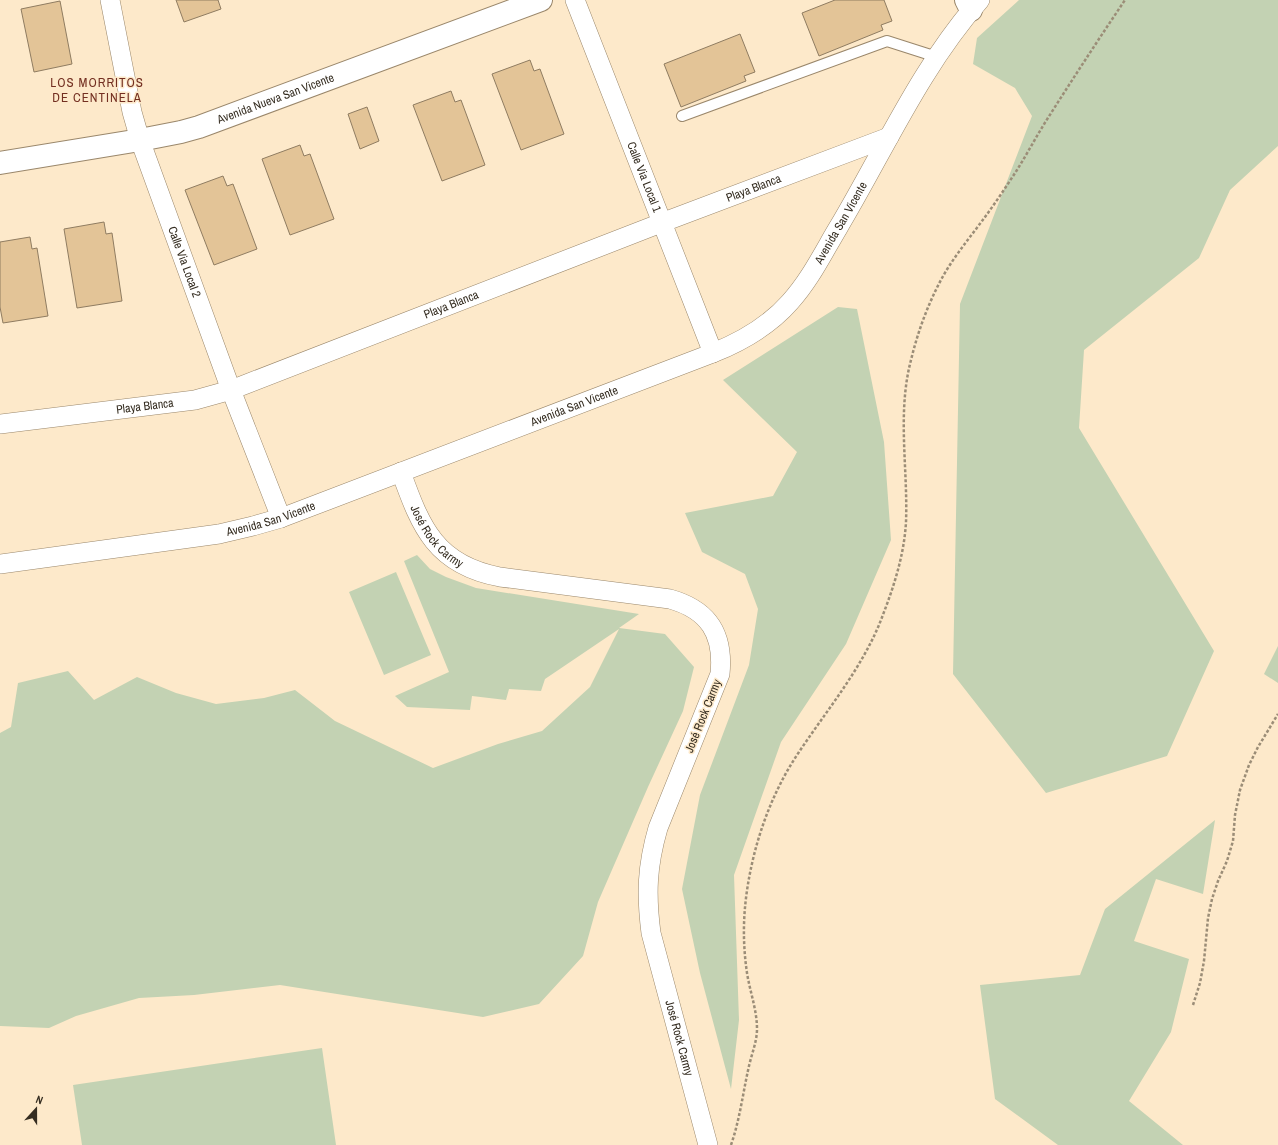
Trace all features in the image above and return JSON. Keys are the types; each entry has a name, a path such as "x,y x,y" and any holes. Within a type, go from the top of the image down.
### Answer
{"street":[{"name":"Calle Via Local 2","path":"110,0 132,112 140,140 231,390 281,518"},
{"name":"Avenida Nueva San Vicente","path":"0,163 140,140 199,127 541,0"},
{"name":"Calle Via Local 1","path":"575,0 713,353"},
{"name":"Avenida San Vicente","path":"0,564 219,534 281,518 734,345 753,334 773,319 790,302 812,272 912,96 972,3"},
{"name":"Playa Blanca","path":"0,424 195,400 231,390 661,223 889,137"},
{"name":"José Rock Carmy","path":"401,472 411,499 431,538 452,559 467,568 483,574 500,577 670,599 684,603 696,610 715,631 721,658 720,674 658,828 649,867 647,888 651,933 708,1145"}],"lane":[{"path":"682,116 887,41 937,57"}],"path":[{"path":"731,1145 740,1114 757,1036 756,1017 747,971 744,940 744,910 748,880 765,820 784,777 797,754 846,686 878,627 893,585 902,552 906,519 904,398 910,363 924,314 947,270 1019,167 1044,124 1125,0"},
{"path":"1194,1005 1204,961 1208,918 1212,899 1218,881 1227,862 1233,841 1234,816 1240,790 1249,765 1258,747 1278,714"}],"green space":[{"path":"1019,0 1278,0 1278,146 1230,190 1199,258 1084,350 1079,428 1214,651 1167,756 1046,793 953,674 960,304 1032,116 1015,88 973,64 977,38"},
{"path":"838,307 857,309 884,442 891,540 846,644 781,742 734,875 739,1020 731,1089 700,973 682,889 700,795 749,665 758,609 745,574 702,552 685,513 773,496 797,452 723,380"},
{"path":"417,555 430,569 446,577 476,588 639,614 619,628 665,634 694,667 683,711 598,902 583,956 539,1004 483,1017 280,985 194,995 139,998 76,1016 49,1028 0,1026 0,733 11,727 18,683 68,671 94,700 137,677 176,693 216,704 264,698 295,690 335,721 433,768 498,744 542,731 590,687 619,629 545,679 541,691 509,689 506,700 472,696 470,710 407,707 395,696 449,672 404,561"},
{"path":"396,572 431,655 384,675 349,592"},
{"path":"1278,646 1278,683 1264,674"},
{"path":"1215,820 1203,894 1156,879 1134,941 1189,959 1171,1032 1129,1101 1183,1145 1058,1145 995,1099 980,985 1080,975 1105,909"},
{"path":"322,1048 336,1145 82,1145 73,1085"}],"building":[{"path":"176,0 218,0 221,9 184,22"},
{"path":"835,0 884,0 892,21 881,25 883,30 819,56 802,13"},
{"path":"60,1 72,64 34,72 21,9"},
{"path":"740,34 755,72 744,76 746,81 681,107 664,64"},
{"path":"530,60 534,71 540,69 564,134 521,150 492,74"},
{"path":"451,91 455,102 461,100 485,165 442,181 413,105"},
{"path":"367,107 379,141 360,149 348,114"},
{"path":"300,145 304,156 310,154 334,219 290,235 262,159"},
{"path":"223,176 227,186 233,184 257,249 214,265 185,190"},
{"path":"104,222 106,234 112,233 122,301 77,308 64,229"},
{"path":"30,237 32,249 37,248 48,316 3,323 0,307 0,242"}],"district":[{"name":"LOS MORRITOS DE CENTINELA","path":"97,90"}]}
